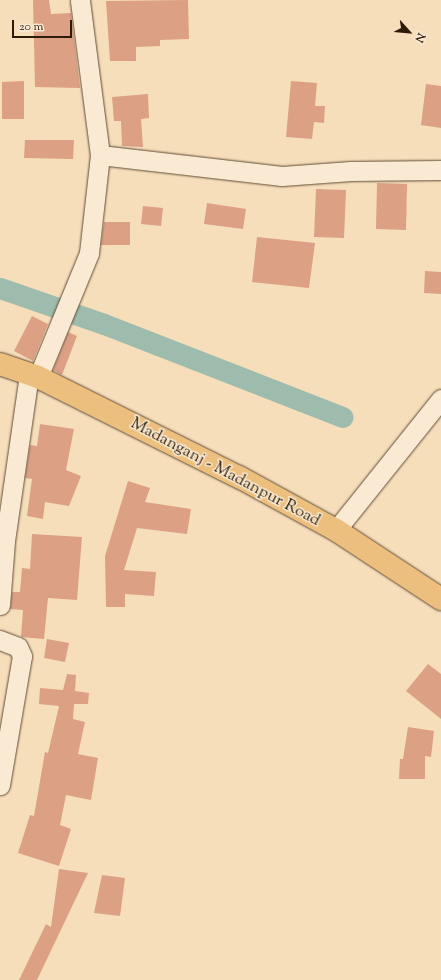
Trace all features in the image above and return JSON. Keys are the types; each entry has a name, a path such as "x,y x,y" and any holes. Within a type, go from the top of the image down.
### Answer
{"main road":[{"name":"Madanganj - Madanpur Road","path":"0,364 36,372 239,477 336,530 441,599"}],"street":[{"path":"0,605 5,541 36,372 89,253 100,155 80,0"},
{"path":"100,155 282,176 352,171 441,170"},
{"path":"336,530 441,399"},
{"path":"0,640 18,647 22,656 0,785"}],"building":[{"path":"33,0 49,0 51,14 71,13 80,88 35,87"},
{"path":"188,0 189,39 160,40 160,46 136,47 136,61 110,61 106,1"},
{"path":"24,81 24,119 2,119 2,82"},
{"path":"291,81 317,83 315,106 325,106 324,123 314,122 312,139 286,137"},
{"path":"426,84 441,86 441,128 421,125"},
{"path":"148,94 149,118 141,119 143,147 122,146 121,121 114,121 112,97"},
{"path":"25,140 74,140 73,159 24,158"},
{"path":"377,183 407,184 406,230 376,229"},
{"path":"316,189 346,190 344,238 314,237"},
{"path":"207,203 246,209 243,229 204,224"},
{"path":"143,206 163,208 161,226 141,224"},
{"path":"104,222 130,222 130,245 101,245"},
{"path":"257,237 315,243 309,288 252,282"},
{"path":"425,271 441,272 441,294 424,293"},
{"path":"32,316 48,324 33,361 14,351"},
{"path":"68,332 77,336 62,375 53,370"},
{"path":"40,424 74,429 66,470 81,476 69,506 45,502 43,519 27,516 32,479 25,478 30,445 37,446"},
{"path":"128,481 150,488 145,502 191,509 187,534 137,528 124,570 156,572 154,596 125,594 125,607 106,607 105,556"},
{"path":"32,534 82,537 77,600 48,598 44,639 21,637 23,610 10,609 12,592 20,592 22,568 30,569"},
{"path":"47,639 69,643 65,662 44,658"},
{"path":"428,664 441,674 441,719 406,691"},
{"path":"67,674 76,675 75,691 89,693 88,704 74,704 73,719 85,722 78,754 98,758 91,800 66,795 60,825 71,829 59,866 18,853 30,815 34,816 45,752 48,753 59,706 39,704 40,688 63,690"},
{"path":"408,727 434,731 431,757 425,756 425,779 399,779 400,759 403,759"},
{"path":"59,869 88,873 37,980 19,980 46,924 51,927"},
{"path":"102,875 125,878 120,916 94,913"}],"waterway":[{"path":"0,288 104,324 342,417"}]}
